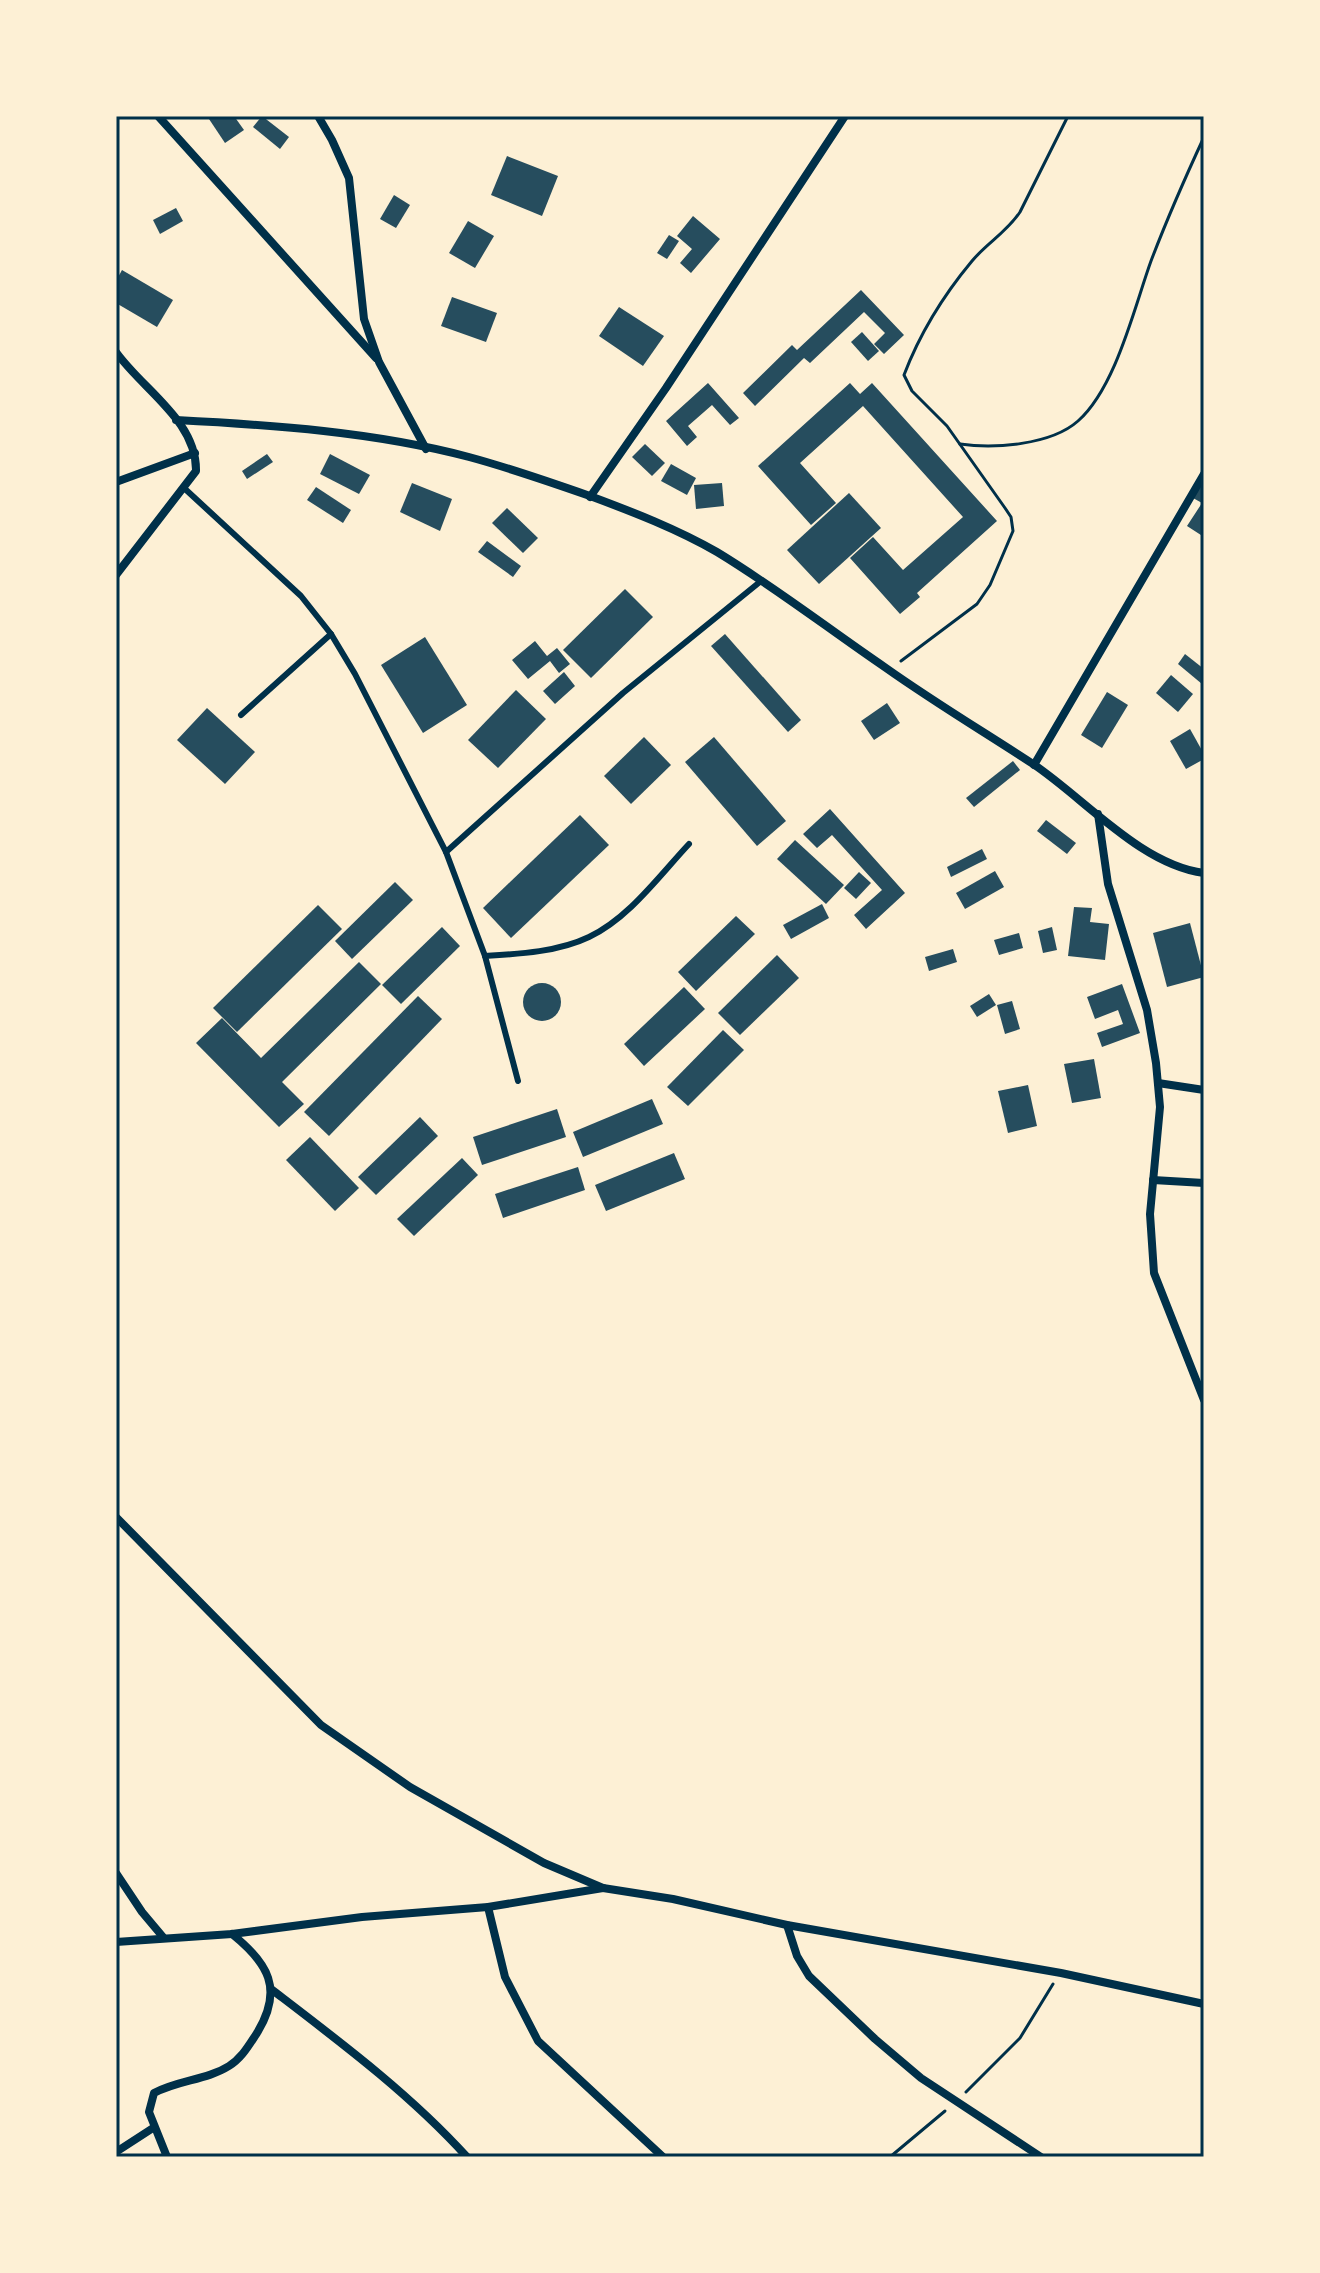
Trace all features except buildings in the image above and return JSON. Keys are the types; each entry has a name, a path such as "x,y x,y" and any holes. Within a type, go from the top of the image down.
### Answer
{"street":[{"path":"158,116 379,362"},
{"path":"318,116 349,178 364,319 379,362 426,449"},
{"path":"590,497 666,388 845,116"},
{"path":"116,352 189,435 195,453 196,471 116,575"},
{"path":"176,420 314,431 467,456 632,512 716,552 1034,765 1152,853 1186,870 1204,873"},
{"path":"116,482 195,453"},
{"path":"1034,765 1204,474"},
{"path":"1098,814 1108,884 1147,1010 1158,1083 1160,1107 1150,1214 1154,1273 1204,1400"},
{"path":"1158,1083 1204,1090"},
{"path":"1153,1180 1204,1183"},
{"path":"116,1518 321,1725 410,1787 544,1863 603,1888 673,1899 787,1925 1061,1973 1204,2004"},
{"path":"116,1873 163,1937"},
{"path":"116,1942 232,1934 362,1917 488,1907 603,1888"},
{"path":"488,1907 505,1977 538,2041 663,2157"},
{"path":"787,1925 797,1956 809,1976 898,2059 956,2102 1041,2157"},
{"path":"167,2157 149,2112 154,2093 215,2073 232,2064 246,2051 266,2019 271,2004 271,1989 264,1966 232,1934"},
{"path":"271,1989 390,2085 467,2157"},
{"path":"116,2152 153,2128"}],"lane":[{"path":"184,488 301,596 331,634 355,674 446,852 485,956 518,1081"},
{"path":"446,852 623,693 761,581"},
{"path":"241,715 331,634"},
{"path":"485,956 555,948 588,938 609,925 633,903 689,844"}],"path":[{"path":"889,670 977,604 990,585 1013,531 1011,517 1005,508 947,426 912,391 904,375 930,317 972,260 1010,226 1020,212 1068,116"},
{"path":"960,444 981,447 1034,440 1063,432 1079,420 1095,399 1116,358 1170,212 1204,137"},
{"path":"890,2157 956,2102 1020,2038 1061,1973"}]}
